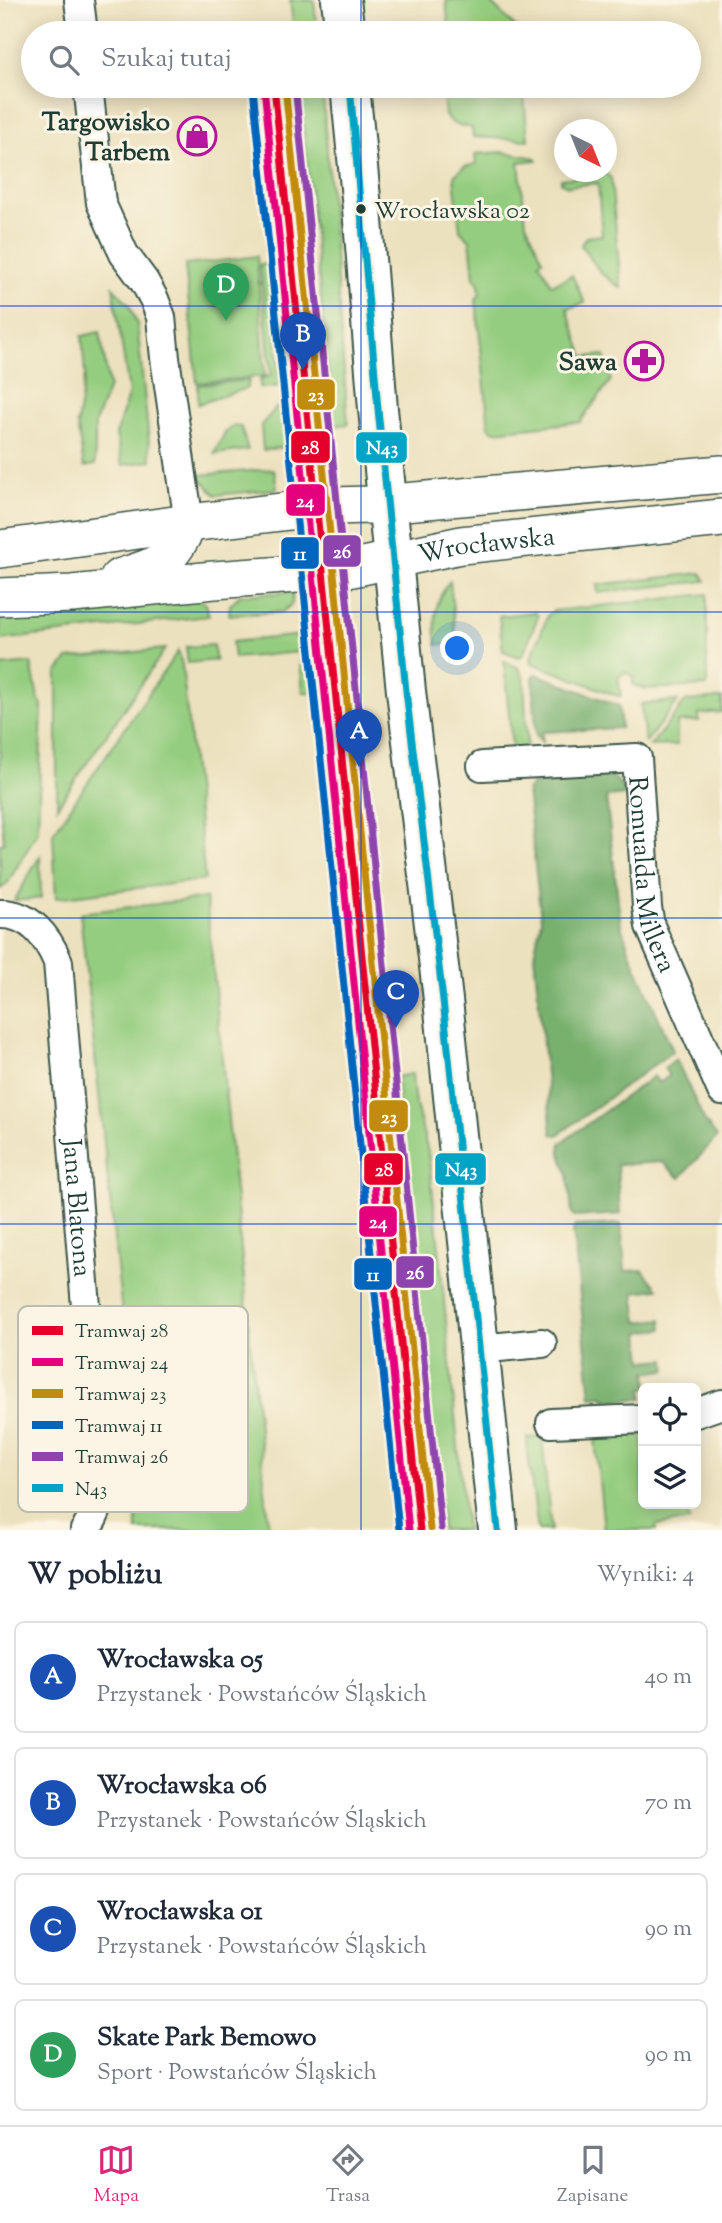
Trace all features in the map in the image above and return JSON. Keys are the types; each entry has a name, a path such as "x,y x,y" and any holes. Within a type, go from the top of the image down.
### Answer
{"main road":[{"path":"341,0 344,21"},
{"path":"351,98 406,691 443,1000 498,1530"}],"street":[{"path":"79,0 82,21"},
{"path":"72,594 160,564 174,550 189,523 161,317 144,281 124,254 101,203 89,98"},
{"name":"Wrocławska","path":"0,549 332,506 387,504 722,474"},
{"name":"Wrocławska","path":"0,597 72,594 340,571 461,545 722,518"},
{"name":"Romualda Millera","path":"482,766 637,758 648,916 722,1091"},
{"name":"Jana Blatona","path":"0,914 31,923 50,942 58,962 86,1306"},
{"path":"479,1349 542,1343"},
{"path":"701,1411 722,1404"},
{"path":"551,1423 638,1419"},
{"name":"Jana Blatona","path":"85,1530 98,1512"}],"green space":[{"path":"290,0 314,0 316,21 293,21"},
{"path":"446,0 488,0 509,21 448,21"},
{"path":"300,98 323,98 348,424 334,426"},
{"path":"443,98 524,98 528,140 473,137 472,128 454,124 445,116"},
{"path":"502,152 536,158 537,160 519,162 526,223 543,260 539,262 552,285 572,275 585,303 567,309 584,357 604,355 611,380 580,422 494,431 489,427 476,299 480,294 479,284 474,277 470,240 460,230 454,176 464,167 476,164 475,154"},
{"path":"611,182 621,288 601,273 581,245 586,237 602,235 598,183 568,186 561,183"},
{"path":"257,256 265,376 197,383 185,265"},
{"path":"260,264 269,264 281,386 260,388 260,379 271,375"},
{"path":"113,287 129,304 137,324 151,461 122,465 116,434 129,392"},
{"path":"100,332 109,387 95,423 95,465 84,467 77,424 85,375 82,336"},
{"path":"249,380 247,388 198,404 198,385"},
{"path":"282,405 289,444 286,447 263,450 261,425"},
{"path":"234,425 241,427 248,450 214,454 225,433"},
{"path":"274,469 277,489 216,495 197,475"},
{"path":"701,573 706,581 598,593 597,585"},
{"path":"450,581 456,639 454,643 437,645 436,611"},
{"path":"311,589 320,597 324,657 318,659"},
{"path":"293,592 292,604 282,612 229,615 230,605 240,595"},
{"path":"707,594 707,686 645,689 633,685 633,676 625,672 618,678 621,696 618,696 532,663 531,658 548,615 553,611"},
{"path":"196,597 206,604 209,616 0,640 0,620"},
{"path":"535,612 538,616 523,655 519,657 503,651 499,616"},
{"path":"302,635 304,661 317,685 327,684 412,1530 404,1530 382,1315 369,1135 323,693 303,692 299,652 234,658 232,642"},
{"path":"213,645 216,660 188,663 186,647"},
{"path":"165,649 57,807 57,673 68,659"},
{"path":"178,651 182,665 205,880 56,898 53,833"},
{"path":"504,661 519,668 524,678 527,742 525,751 517,752 512,748"},
{"path":"31,663 42,705 38,831 7,884 0,889 0,844 4,843 0,803 0,666"},
{"path":"536,674 619,706 621,728 542,732 542,742 536,735 533,677"},
{"path":"722,698 722,712 699,714 699,721 677,722 677,745 650,746 686,701"},
{"path":"678,701 645,743 641,704"},
{"path":"606,773 617,780 627,795 606,797 621,926 673,1051 558,1135 552,1134 534,955 541,920 527,790 533,784 545,784 545,775"},
{"path":"40,856 41,898 14,901"},
{"path":"206,898 247,1306 121,1306 80,913"},
{"path":"676,1059 704,1120 717,1137 680,1178 662,1162 617,1165 620,1214 575,1217 572,1213 568,1175 560,1151 561,1143 654,1076 659,1083 669,1076 664,1068"},
{"path":"412,1074 414,1097 428,1152 466,1530 442,1530 396,1077"},
{"path":"621,1224 625,1271 643,1270 658,1289 634,1292 638,1322 662,1319 663,1329 640,1332 643,1361 666,1359 667,1370 647,1372 648,1383 638,1383 638,1399 605,1400 604,1396 591,1397 573,1230 575,1226"},
{"path":"248,1319 269,1530 137,1530 136,1512 248,1512"},
{"path":"638,1427 638,1509 686,1509 690,1521 656,1525 656,1530 604,1530 595,1439 608,1439 607,1430"},
{"path":"542,1437 551,1530 538,1530 527,1447 528,1438"}],"tram line":[{"name":"11","path":"254,98 399,1530"},
{"name":"24","path":"265,98 409,1530"},
{"name":"28","path":"275,98 420,1530"},
{"name":"23","path":"286,98 430,1529"},
{"name":"26","path":"296,98 441,1528"}],"transit line":[{"name":"N43","path":"351,98 406,691 443,1000 498,1530"}],"place":[{"name":"Targowisko Tarbem","path":"197,136"},
{"name":"Wrocławska 02","path":"361,209"},
{"name":"Skate Park Bemowo","path":"226,321"},
{"name":"Sawa","path":"644,361"},
{"name":"Wrocławska 06","path":"303,370"},
{"name":"Wrocławska 05","path":"359,767"},
{"name":"Wrocławska 01","path":"396,1028"}]}
